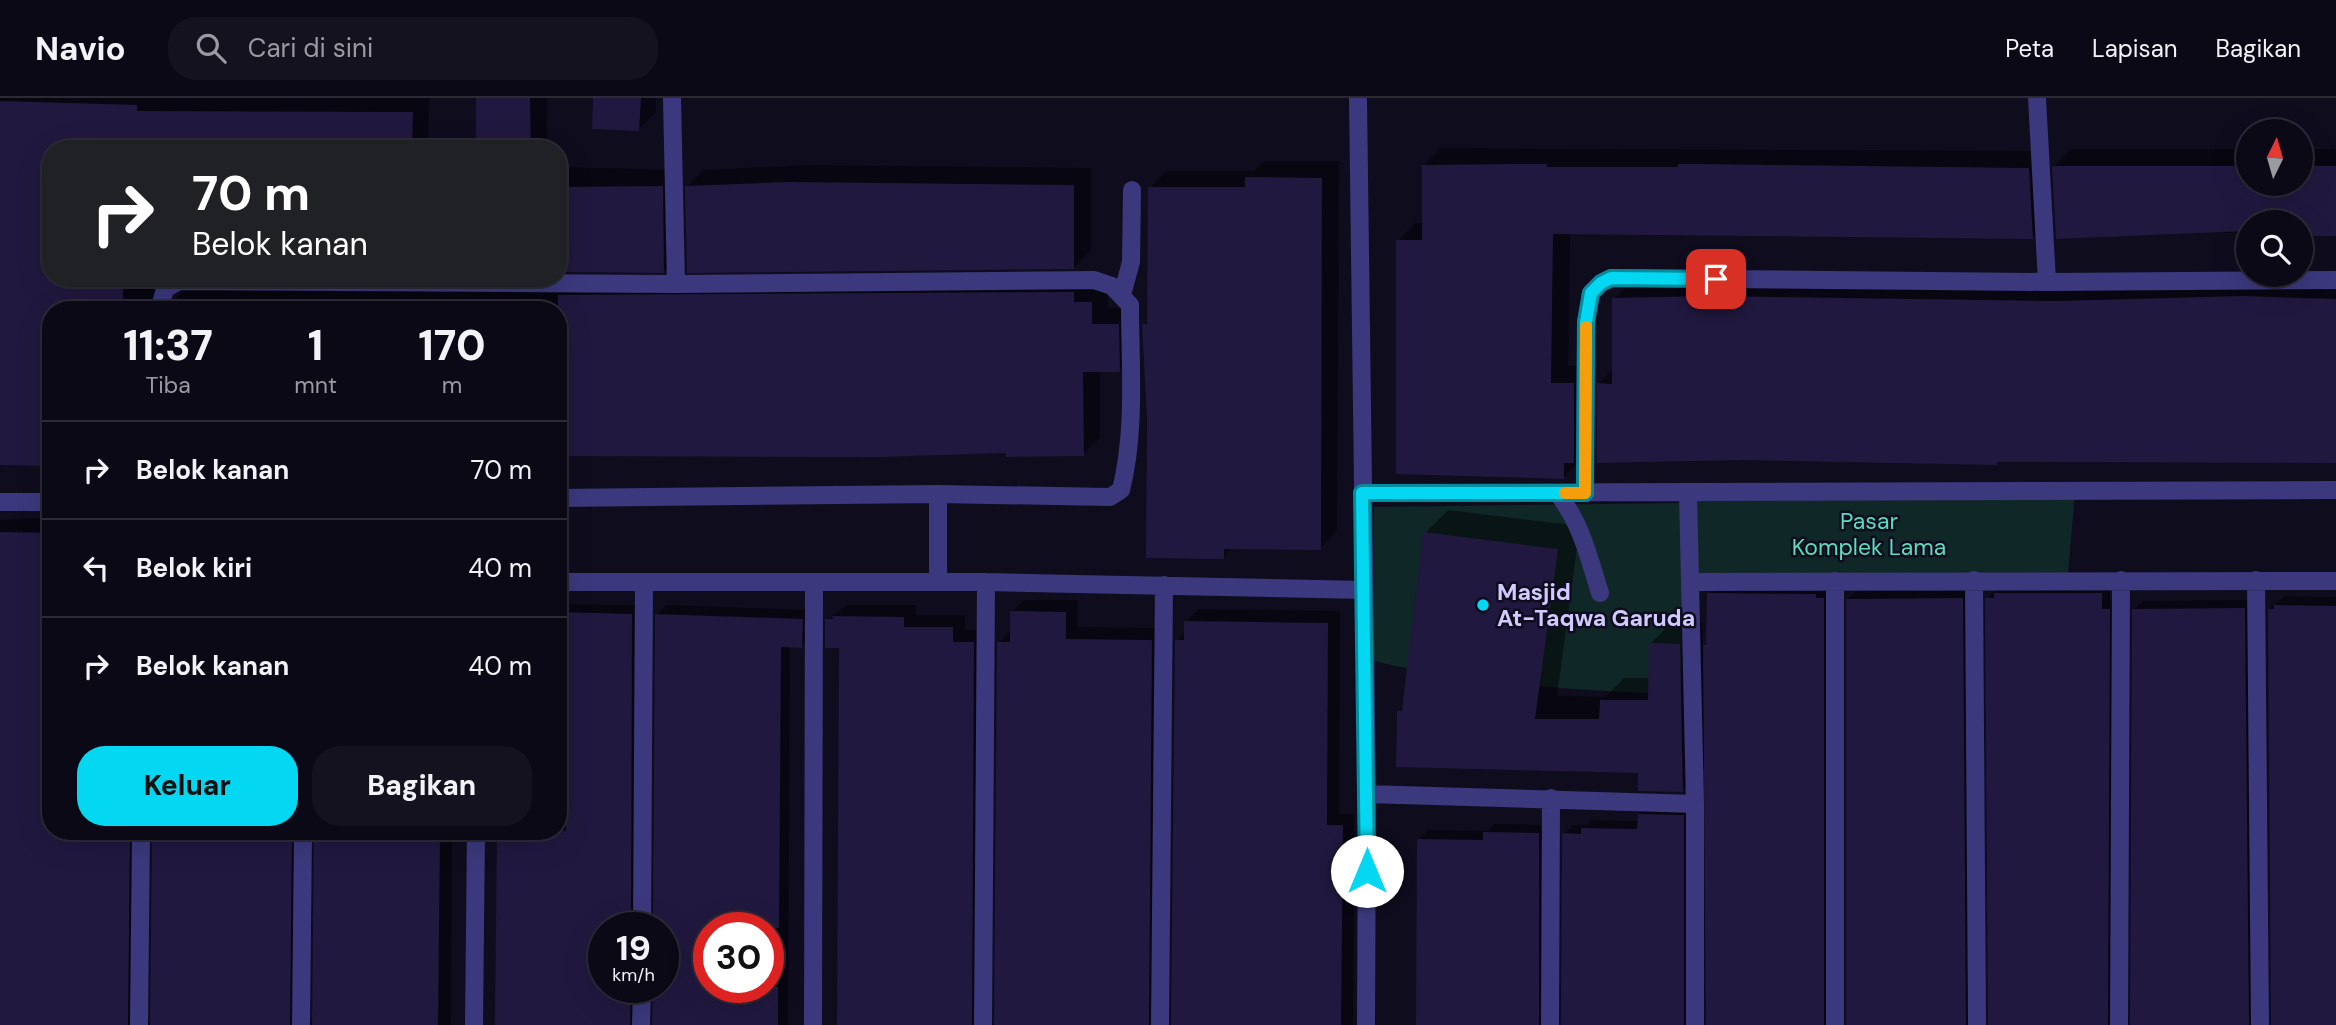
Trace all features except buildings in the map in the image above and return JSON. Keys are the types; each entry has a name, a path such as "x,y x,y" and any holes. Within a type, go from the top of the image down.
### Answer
{"street":[{"path":"672,98 676,284"},
{"path":"1358,98 1367,794 1366,1025"},
{"path":"2037,98 2047,282"},
{"path":"1122,295 1131,262 1132,190"},
{"path":"1585,493 1586,322 1591,293 1611,278 2047,282 2336,280"},
{"path":"567,283 1094,280 1112,286 1129,305 1130,424 1121,490 1110,497 938,494 567,498"},
{"path":"1362,493 2336,490"},
{"path":"1688,493 1695,804 1695,1025"},
{"path":"938,494 938,583"},
{"path":"1558,494 1572,510 1600,593"},
{"path":"0,502 42,502"},
{"path":"1974,580 1977,1025"},
{"path":"2119,1025 2121,580"},
{"path":"2256,580 2260,1025"},
{"path":"1690,582 2336,581"},
{"path":"567,582 986,582 1364,590"},
{"path":"642,912 644,582"},
{"path":"983,1025 986,582"},
{"path":"1835,582 1835,1025"},
{"path":"813,1025 814,583"},
{"path":"1160,1025 1164,585"},
{"path":"1367,794 1695,804"},
{"path":"1549,1025 1551,798"},
{"path":"139,1025 141,840"},
{"path":"301,1025 303,840"},
{"path":"474,1025 476,840"},
{"path":"641,1025 642,1003"}],"green space":[{"name":"Pasar Komplek Lama","path":"2075,492 2068,574 1691,578 1695,493"},
{"path":"1683,503 1681,695 1486,681 1371,660 1374,507"}],"slow traffic":[{"path":"1565,493 1585,493 1586,327"}],"place":[{"name":"Masjid At-Taqwa Garuda","path":"1483,605"}],"route":[{"path":"1367,871 1362,493 1585,493 1586,322 1591,293 1611,278 1716,279"}]}
